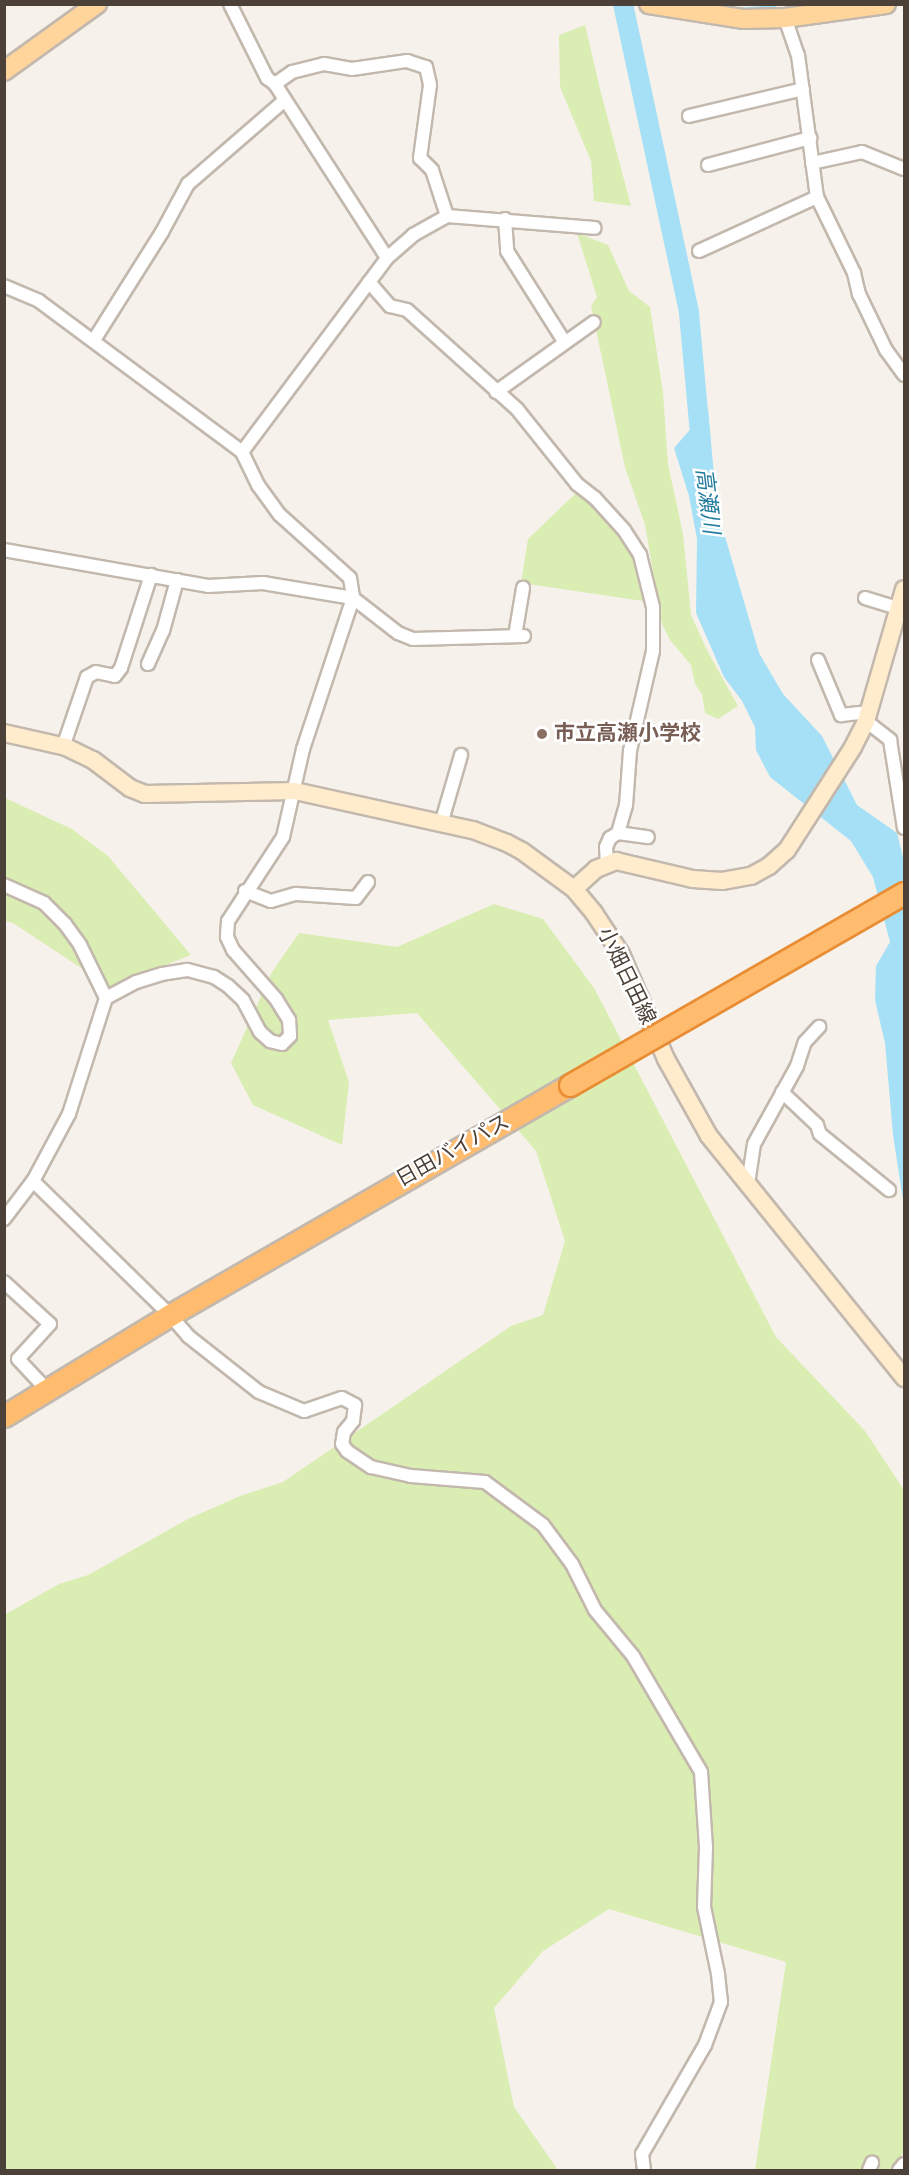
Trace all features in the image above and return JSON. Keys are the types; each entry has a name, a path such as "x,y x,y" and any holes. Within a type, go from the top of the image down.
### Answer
{"highway":[{"name":"日田バイパス","path":"4,1416 170,1315 904,893"}],"main road":[{"path":"4,71 97,4"},
{"path":"649,5 744,19 785,18 886,4"},
{"path":"574,889 596,869 616,861 693,879 722,881 751,876 770,866 787,850 810,817 853,747 868,716 904,589"},
{"name":"小畑日田線","path":"4,733 63,747 93,760 118,780 145,794 295,791 473,831 507,843 574,889 594,912 621,954 666,1059 708,1136 904,1378"}],"street":[{"path":"230,4 267,78 275,84 387,258"},
{"path":"785,18 798,55 817,197 854,273 859,294 886,350 904,375"},
{"path":"275,84 292,72 324,64 352,69 407,61 426,67 430,85 420,158 432,170 447,216"},
{"path":"689,116 803,89"},
{"path":"94,340 162,232 188,184 285,100"},
{"path":"708,165 810,138"},
{"path":"812,163 862,152 904,169"},
{"path":"699,251 817,197"},
{"path":"242,452 387,258 413,235 447,216 595,228"},
{"path":"505,219 507,250 564,341"},
{"path":"4,281 25,295"},
{"path":"369,282 390,306 407,310 517,409 577,484 596,498 624,530 640,555 653,607 653,651 630,751 626,805 618,833"},
{"path":"4,286 39,301 242,452 258,485 280,515 350,578 353,598 303,749 283,837 245,891 228,921 227,937 233,950 256,975 290,1020 290,1036 282,1044 270,1041 260,1032 243,1000 214,977 187,970 162,974 136,982 106,998"},
{"path":"496,392 564,341 594,322"},
{"path":"4,550 208,586 263,584 353,598 398,633 413,639 519,636 523,588"},
{"path":"63,747 87,677 96,672 114,676 119,673 151,575"},
{"path":"148,664 163,631 177,580"},
{"path":"865,598 897,608"},
{"path":"818,660 841,715 868,716 890,740 904,828"},
{"path":"441,824 461,755"},
{"path":"607,865 606,847 610,838 618,833 648,837"},
{"path":"245,891 271,901 296,894 356,898 368,882"},
{"path":"4,885 44,903 65,924 80,945 106,998 69,1114 33,1181 4,1219"},
{"path":"748,1184 754,1144 797,1066 805,1042 819,1027"},
{"path":"783,1092 817,1125 820,1134 889,1190"},
{"path":"33,1181 196,1342 259,1392 278,1402 304,1411 342,1398 355,1405 353,1421 344,1432 342,1444 347,1451 371,1467 411,1476 486,1482 543,1525 572,1564 595,1610 633,1656 701,1772 706,1847 704,1907 718,1974 721,2002 705,2044 642,2154 644,2170"},
{"path":"4,1203 20,1199"},
{"path":"4,1282 50,1324 18,1359 47,1390"},
{"path":"899,2170 904,2164"}],"green space":[{"path":"585,25 631,206 594,201 591,161 560,87 559,35"},
{"path":"577,233 608,245 629,291 650,307 663,393 668,464 683,534 691,615 708,652 738,706 718,719 705,713 702,694 695,684 691,665 670,640 662,624 645,525 625,467 591,306 597,297"},
{"path":"575,494 581,494 619,533 635,558 643,601 521,583 528,539"},
{"path":"5,798 72,829 108,856 191,955 110,987 13,923 5,921"},
{"path":"494,904 543,919 594,988 776,1337 865,1431 904,1490 904,2150 895,2170 755,2170 786,1962 609,1909 543,1951 494,2008 514,2107 558,2170 5,2170 4,1615 59,1584 88,1575 188,1519 240,1496 283,1482 511,1326 543,1315 565,1241 536,1151 417,1013 328,1020 349,1082 342,1145 253,1105 231,1063 272,972 299,933 397,947"}],"water":[{"path":"708,409 717,509 759,653 783,694 822,736 857,805 897,833 904,861 904,1207 893,1135 885,1043 875,1000 876,966 890,942 873,877 851,841 770,777 756,750 755,727 742,701 724,677 696,613 697,539 689,496 674,448"}],"waterway":[{"name":"高瀬川","path":"623,4 689,313 701,446"},
{"path":"718,4 725,8"},
{"path":"737,9 774,6"}],"place":[{"name":"市立高瀬小学校","path":"542,734"}]}
